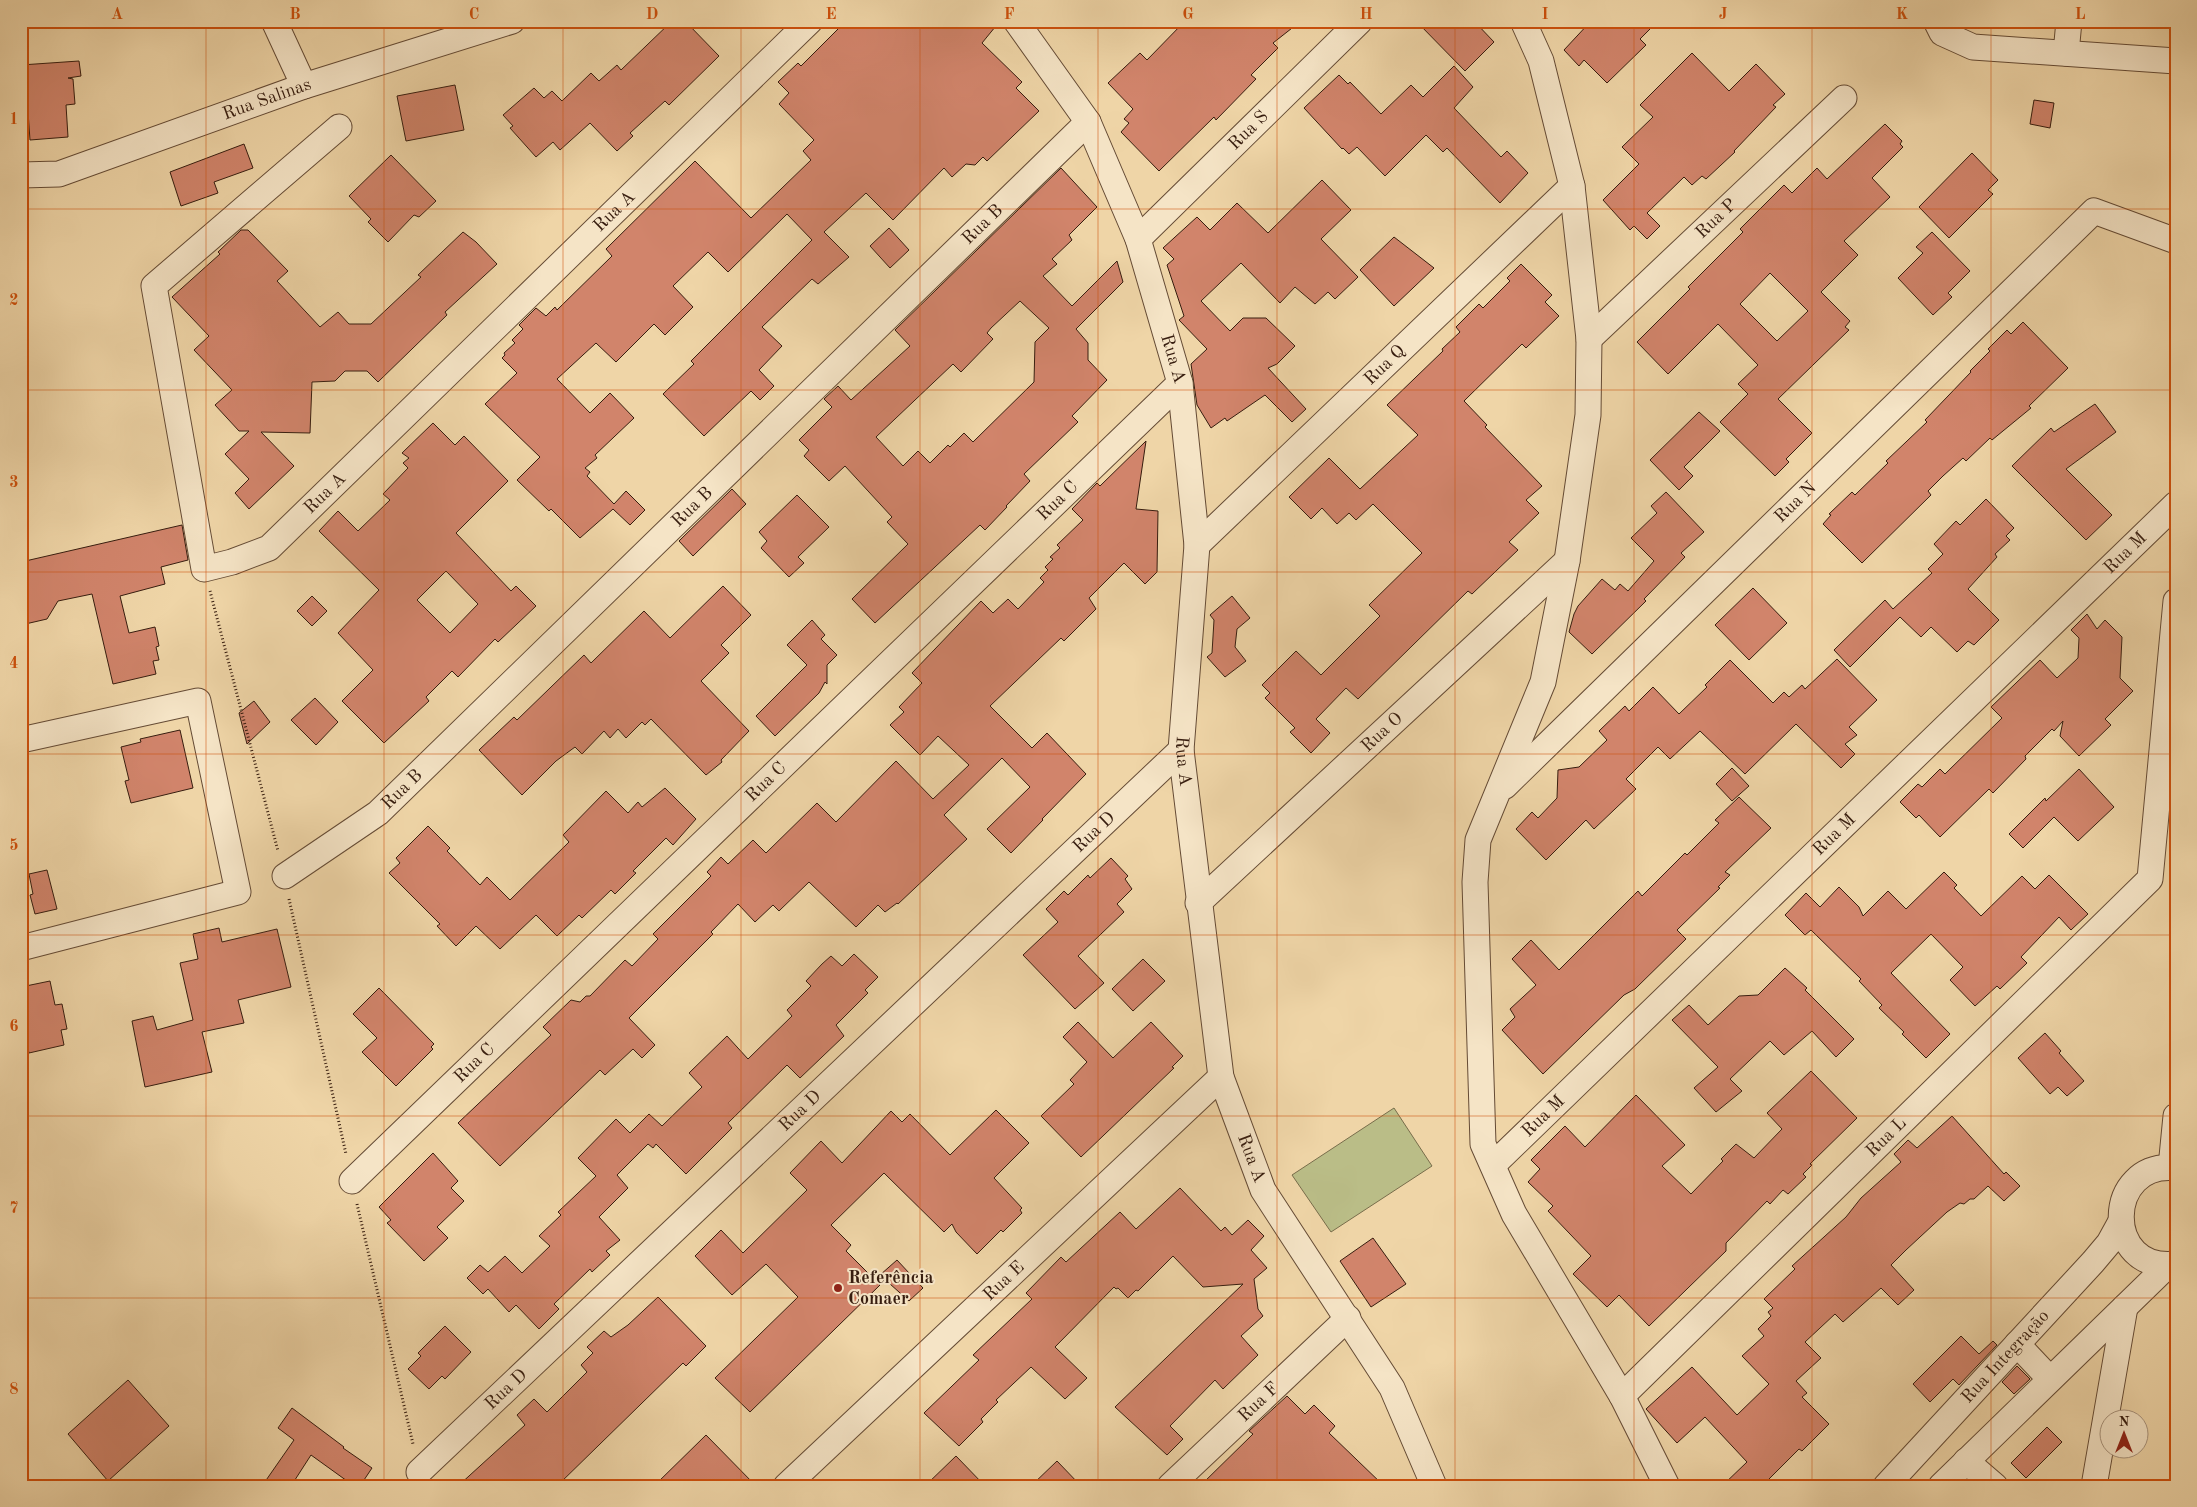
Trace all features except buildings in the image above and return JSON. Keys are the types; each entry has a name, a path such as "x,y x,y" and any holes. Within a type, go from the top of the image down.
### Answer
{"street":[{"path":"274,21 304,86"},
{"name":"Rua Salinas","path":"21,176 58,174 304,86 512,21"},
{"name":"Rua A","path":"204,569 232,562 269,548 810,21"},
{"name":"Rua A","path":"1016,21 1088,122 1138,239 1180,383 1197,545 1181,750 1198,903 1221,1077 1264,1190 1392,1388 1434,1486"},
{"name":"Rua S","path":"1138,239 1360,21"},
{"path":"1936,21 1942,33 1973,47 2176,61"},
{"path":"2066,53 2069,21"},
{"path":"1533,26 1572,186 1589,339 1588,415 1567,562 1543,682 1478,840 1475,882 1484,1144 1514,1214 1622,1396 1667,1486"},
{"name":"Rua P","path":"1589,339 1844,98"},
{"name":"Rua B","path":"284,876 378,813 1088,122"},
{"path":"204,569 154,286 339,127"},
{"name":"Rua Q","path":"1197,545 1572,186"},
{"name":"Rua N","path":"1498,793 2094,211 2176,241"},
{"name":"Rua C","path":"352,1181 1180,383"},
{"name":"Rua M","path":"1493,1165 2176,504"},
{"name":"Rua O","path":"1198,903 1567,562"},
{"name":"Rua L","path":"1622,1396 2150,879 2176,601"},
{"path":"21,740 198,701 238,892 21,948"},
{"name":"Rua D","path":"419,1472 1181,750"},
{"name":"Rua E","path":"786,1486 1221,1077"},
{"path":"2171,1265 2150,1262 2136,1253 2125,1239 2120,1223 2120,1206 2127,1190 2139,1178 2154,1170 2173,1167 2176,1116"},
{"name":"Rua Integração","path":"1886,1486 2093,1262 2109,1243 2120,1223"},
{"path":"1941,1486 2050,1379 2171,1265"},
{"path":"2094,1486 2125,1307"},
{"name":"Rua F","path":"1170,1486 1348,1318"},
{"path":"2017,1344 2050,1379"},
{"path":"1966,1461 1995,1486"}],"path":[{"path":"204,569 284,876 419,1472"}],"green space":[{"path":"1394,1108 1432,1166 1331,1232 1292,1175"}],"place":[{"name":"Referência Comaer","path":"838,1288"}]}
